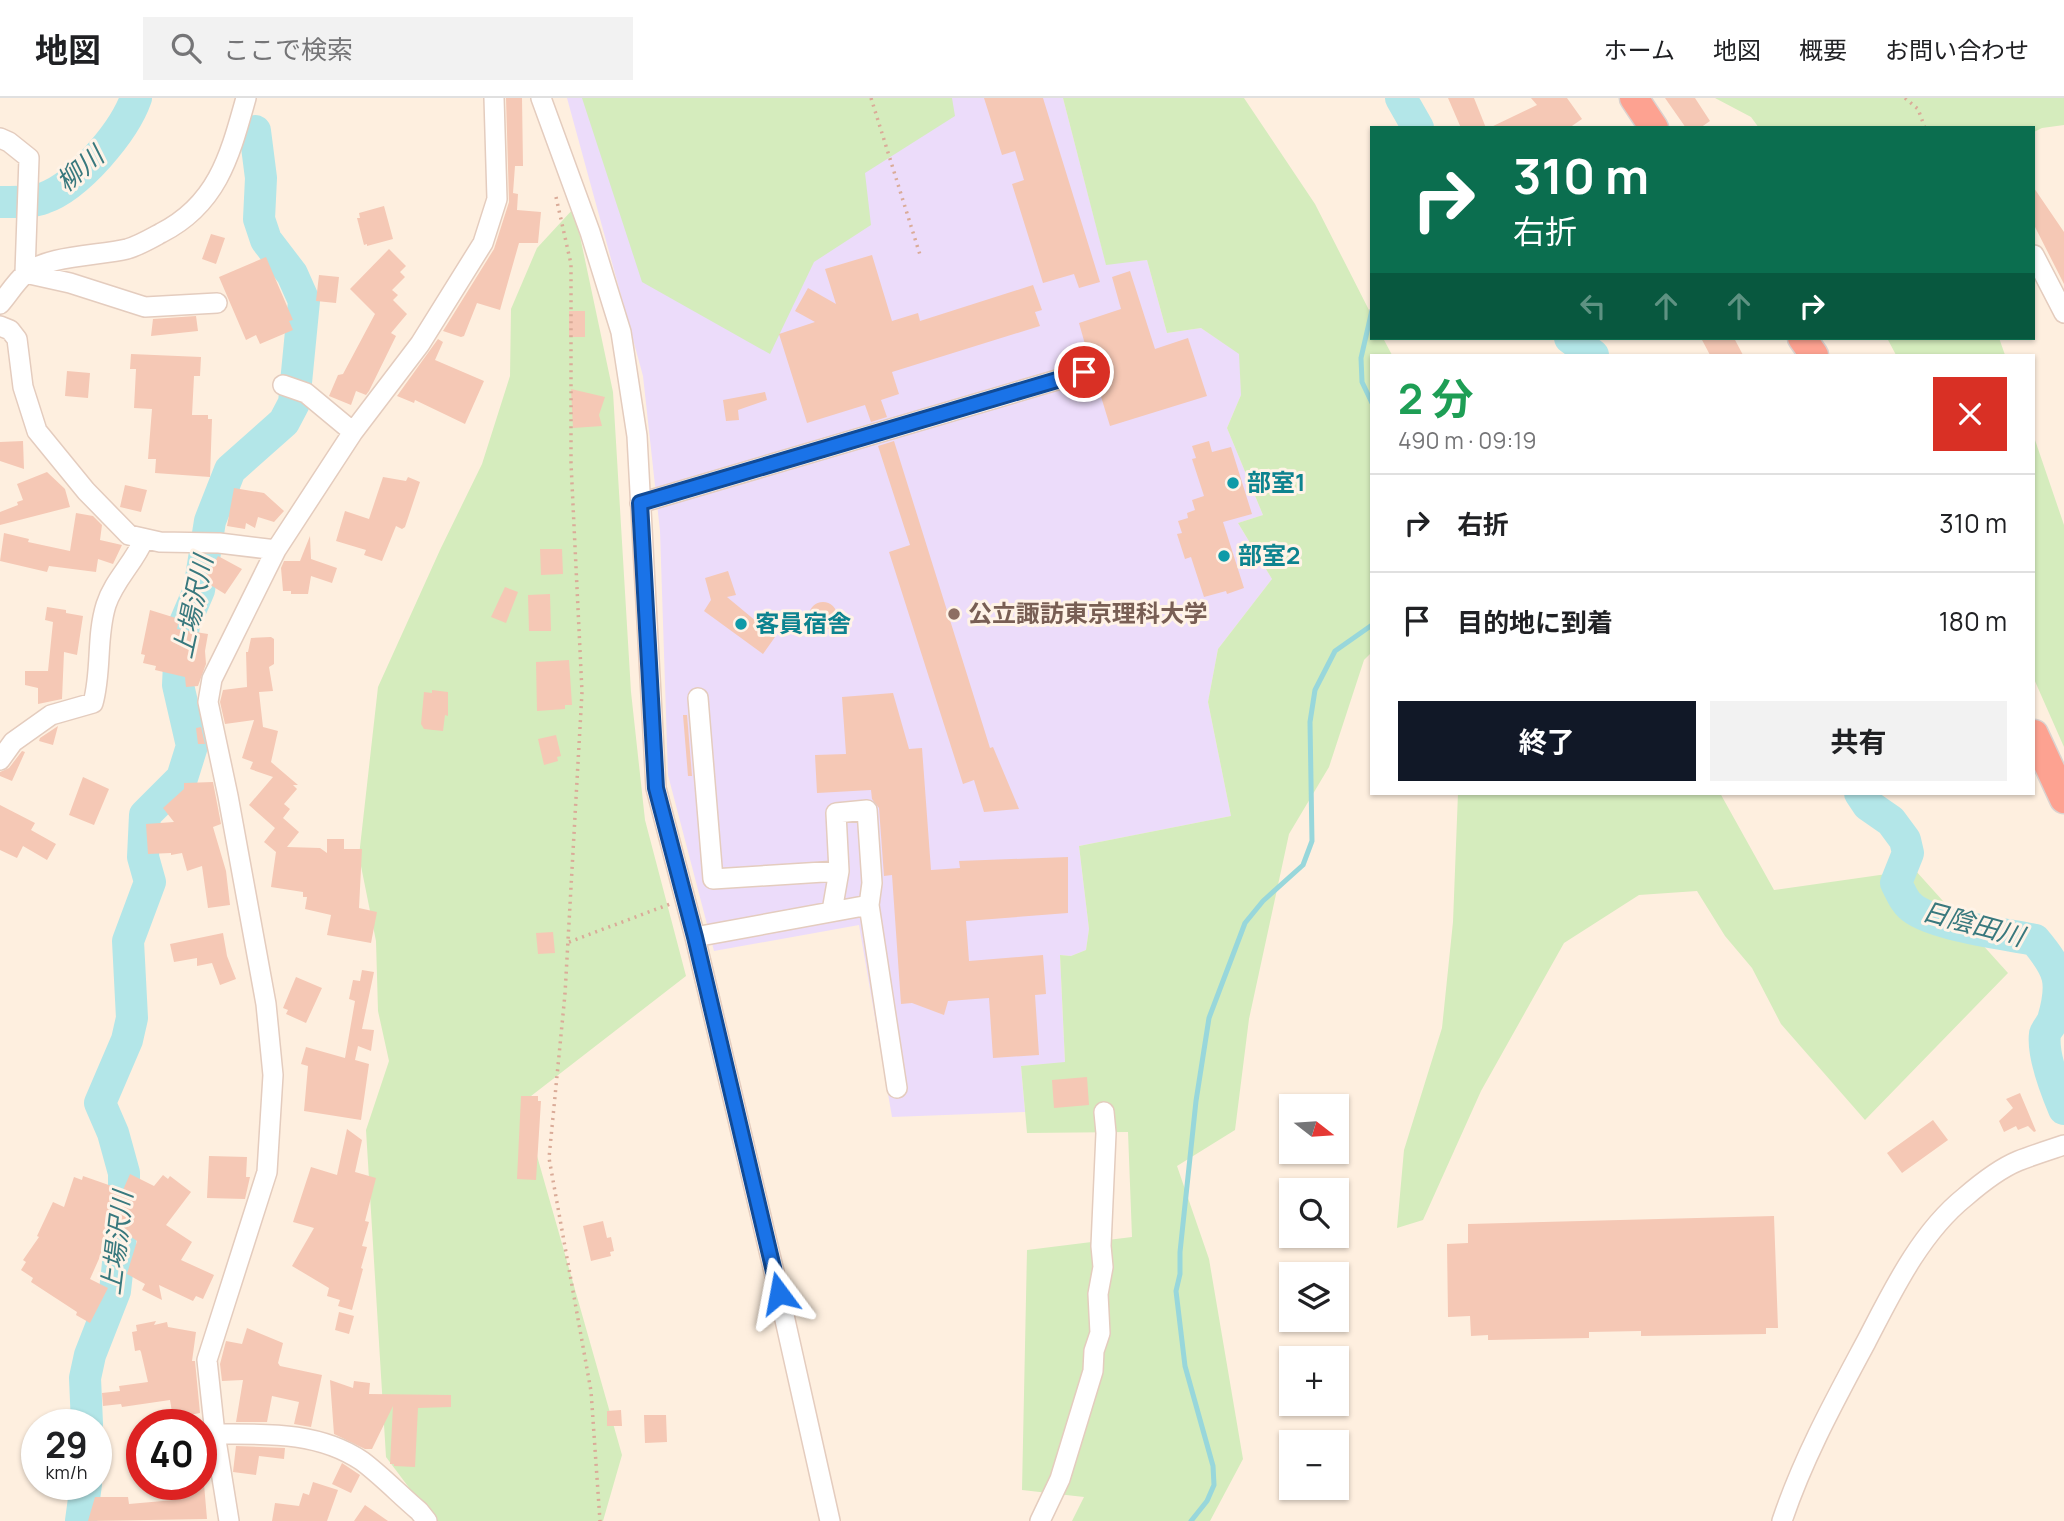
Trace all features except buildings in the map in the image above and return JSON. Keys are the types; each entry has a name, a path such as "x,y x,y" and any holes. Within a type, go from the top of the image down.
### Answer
{"highway":[{"path":"1633,98 1653,126"},
{"path":"2035,736 2064,799"}],"street":[{"path":"0,304 25,274 56,260 129,248 181,223 202,204 215,184 231,152 246,98"},
{"path":"212,1409 207,1360 267,1172 273,1075 266,1004 208,702 212,679 276,550 353,432 419,344 482,243 497,199 494,98"},
{"path":"541,98 590,232 621,332 637,436 656,788 695,937 830,1521"},
{"path":"0,138 29,158 25,274"},
{"path":"2035,258 2064,313"},
{"path":"25,274 71,283 145,307 217,303"},
{"path":"0,326 10,330 17,340 23,387 37,431 86,491 129,535 160,542 219,543 276,550"},
{"path":"640,503 1084,372"},
{"path":"283,385 306,393 353,432"},
{"path":"0,760 13,742 51,715 93,703 98,687 100,628 106,604 118,577 139,553 145,539"},
{"path":"698,698 713,879 838,871"},
{"path":"832,912 838,871 836,813 867,810 872,883 869,905 897,1088"},
{"path":"695,937 869,905"},
{"path":"1040,1521 1060,1479 1093,1371 1094,1351 1100,1333 1098,1294 1103,1267 1101,1246 1106,1133 1104,1112"},
{"path":"1782,1521 1793,1488 1832,1404 1885,1305 1909,1264 1933,1231 1964,1198 2016,1162 2064,1145"},
{"path":"217,1434 283,1434 334,1447 361,1461 427,1521"},
{"path":"217,1446 229,1521"}],"path":[{"path":"871,98 921,258"},
{"path":"1905,98 1918,109 1924,126"},
{"path":"555,189 571,264 571,463 582,692 568,942 549,1158 591,1391 600,1521"},
{"path":"568,942 685,899"}],"shaded area":[{"name":"公立諏訪東京理科大学","path":"567,98 1063,98 1106,264 1147,260 1167,333 1201,328 1240,354 1241,395 1227,428 1263,515 1238,523 1272,579 1218,649 1208,702 1231,816 1079,846 1089,929 1086,950 1071,956 1060,955 1065,1063 1021,1066 1025,1112 892,1117 859,925 714,951 668,775 660,531 643,376"}],"green space":[{"path":"582,98 952,98 955,116 865,173 871,225 814,262 770,354 642,282"},
{"path":"1063,98 1244,98 1315,204 1370,312 1370,340 1384,340 1391,354 1370,354 1370,654 1364,660 1329,767 1289,834 1249,1019 1235,1130 1177,1166 1209,1259 1243,1459 1210,1521 1072,1521 1084,1497 1022,1490 1027,1250 1132,1237 1128,1132 1027,1133 1021,1066 1065,1062 1060,955 1071,956 1086,950 1089,929 1079,846 1231,816 1208,702 1218,649 1272,579 1238,523 1263,515 1227,428 1241,395 1239,354 1201,328 1167,333 1147,260 1106,265"},
{"path":"1715,98 2064,98 2064,125 2035,132 2035,126 1758,126 1751,117"},
{"path":"574,208 613,392 631,692 645,820 686,976 522,1103 622,1455 603,1521 434,1521 386,1457 366,1130 389,1061 378,1011 376,941 359,856 378,687 482,464 510,376 511,309 537,248"},
{"path":"1888,340 2000,340 2005,354 1895,354"},
{"path":"2035,440 2064,525 2064,747 2035,681"},
{"path":"1458,795 1721,795 1774,890 1915,870 2008,973 1865,1120 1781,1024 1752,968 1725,936 1697,891 1639,895 1564,943 1481,1091 1423,1220 1397,1228 1404,1150 1442,1028 1453,922"}],"waterway":[{"name":"柳川","path":"0,202 39,200 71,182 111,141 136,98"},
{"name":"日陰田川","path":"1401,98 1417,126"},
{"name":"上場沢川","path":"86,1409 85,1378 90,1355 115,1291 124,1208 124,1173 113,1133 100,1103 127,1040 132,1018 128,941 150,882 143,857 145,815 182,778 192,746 178,685 184,625 199,590 210,521 230,470 284,422 294,403 304,301 292,274 266,240 259,219 261,178 255,131"},
{"path":"1370,319 1361,358 1362,382 1370,399"},
{"name":"日陰田川","path":"1573,340 1592,354"},
{"path":"1191,1521 1207,1501 1214,1485 1213,1466 1185,1366 1176,1291 1180,1274 1196,1101 1209,1018 1245,923 1263,901 1303,865 1312,841 1310,722 1315,690 1335,651 1370,626"},
{"name":"日陰田川","path":"1861,795 1868,805 1891,821 1905,840 1908,853 1896,883 1910,906 1920,913 1951,924 2035,940 2050,960 2055,968 2059,986 2053,1020 2045,1034 2045,1042 2050,1072 2064,1109"},
{"name":"上場沢川","path":"81,1521 84,1500"}],"place":[{"name":"部室1","path":"1233,483"},
{"name":"部室2","path":"1224,556"},
{"name":"公立諏訪東京理科大学","path":"954,614"},
{"name":"客員宿舎","path":"741,624"}],"route":[{"path":"779,1293 695,937 656,788 640,503 1084,372"}]}
